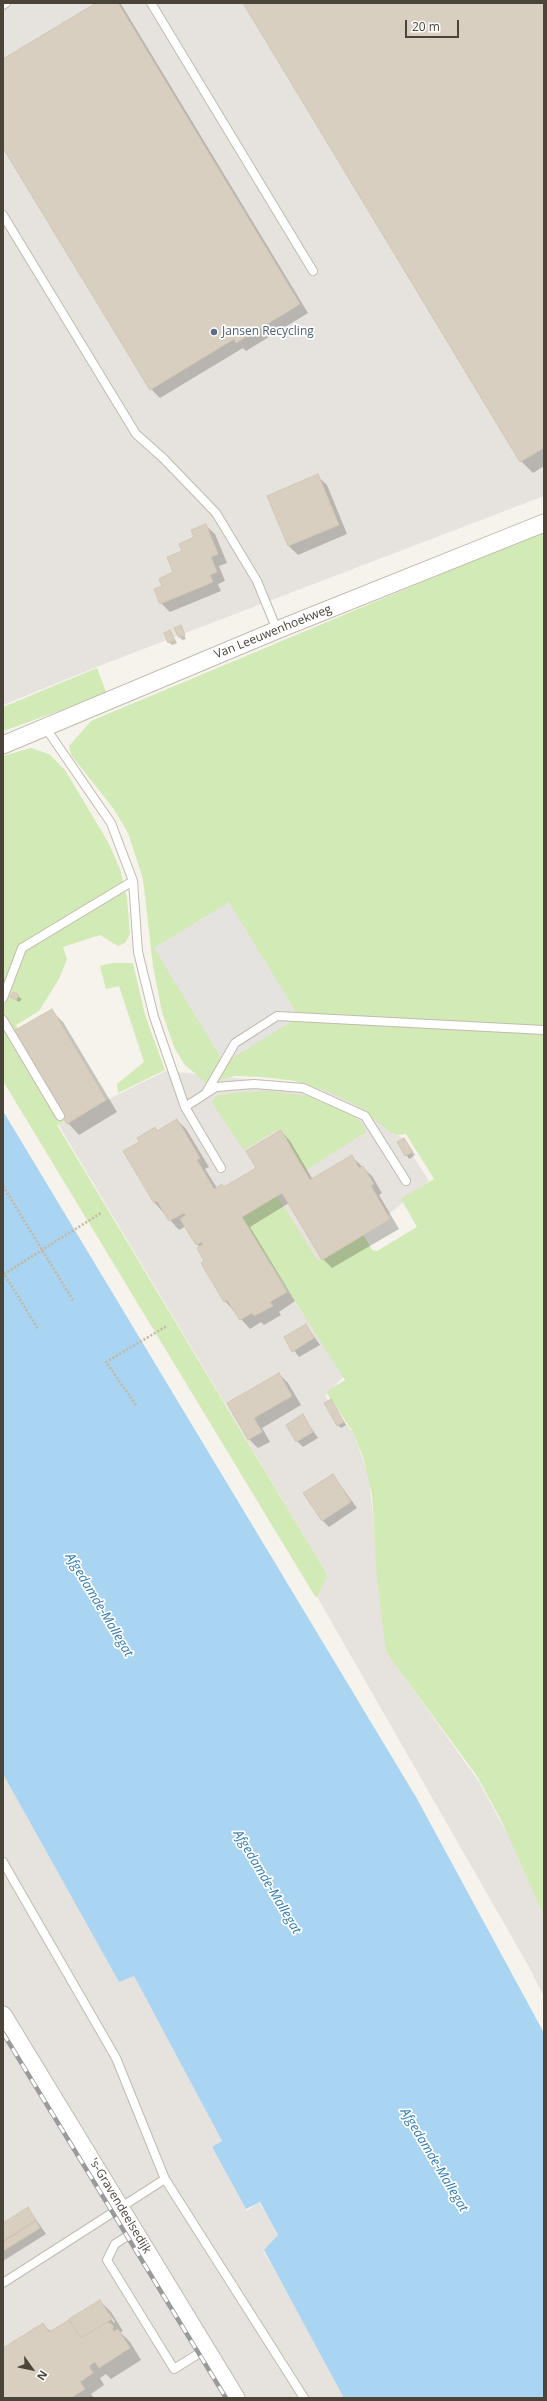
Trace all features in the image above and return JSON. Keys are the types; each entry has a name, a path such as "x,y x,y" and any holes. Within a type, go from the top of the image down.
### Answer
{"street":[{"name":"Van Leeuwenhoekweg","path":"3,745 277,630 544,523"},
{"name":"'s-Gravendeelsedijk","path":"3,2015 236,2398"}],"lane":[{"path":"151,3 313,271"},
{"path":"3,215 136,434 163,458 216,513 257,581 277,630"},
{"path":"45,727 111,823 133,881 138,952 154,1017 185,1107 221,1168"},
{"path":"3,998 22,948 133,881"},
{"path":"205,1094 235,1043 277,1016 544,1030"},
{"path":"3,1020 60,1116"},
{"path":"185,1107 216,1087 254,1084 303,1088 365,1116 406,1181"},
{"path":"3,1862 116,2058 165,2180 304,2398"},
{"path":"3,2283 165,2180"},
{"path":"135,2231 115,2244 107,2260 174,2369 206,2349"}],"path":[{"path":"3,1186 74,1302"},
{"path":"38,1330 4,1273 43,1251 101,1213"},
{"path":"136,1405 106,1362 167,1326"}],"shaded area":[{"path":"3,3 544,3 544,496 99,666 3,705"},
{"path":"229,902 299,1017 224,1063 154,948"},
{"path":"166,1071 334,1088 401,1137 429,1181 354,1243 364,1346 274,1205 241,1221 344,1376 325,1396 354,1434 369,1478 386,1651 479,1782 510,1839 544,1916 544,1997 529,1967 316,1595 328,1576 58,1124"},
{"path":"3,1774 119,1982 134,1976 222,2141 212,2147 247,2211 259,2202 280,2238 263,2250 346,2398 3,2398"}],"green space":[{"path":"544,531 544,1916 502,1822 477,1776 386,1652 377,1579 372,1495 363,1457 353,1432 326,1392 345,1380 242,1218 277,1196 318,1261 363,1234 372,1250 377,1251 417,1227 401,1199 434,1179 406,1134 398,1135 390,1132 358,1106 329,1092 295,1081 263,1077 235,1076 206,1083 184,1064 174,1047 162,1012 153,966 143,879 128,833 113,808 71,755 69,746 91,721"},
{"path":"97,668 107,694 3,731 3,707"},
{"path":"31,748 49,754 65,770 108,842 120,869 127,898 130,934 125,943 118,946 100,935 63,947 67,959 59,979 39,1011 16,1025 70,1118 57,1125 328,1576 316,1598 3,1081 3,756"},
{"path":"111,963 133,963 145,1015 165,1070 118,1093 117,1084 144,1062 119,986 106,989 100,966"},
{"path":"269,1091 308,1096 354,1116 363,1125 366,1132 303,1172 277,1130 244,1150 212,1103 213,1100 216,1096 232,1093"}],"water":[{"name":"Afgedamde-Mallegat","path":"3,1111 416,1797 544,2033 544,2398 344,2398 264,2250 278,2235 260,2202 246,2209 212,2147 222,2141 134,1976 119,1982 3,1774"}],"building":[{"path":"96,3 118,3 300,304 236,343 234,339 150,390 3,148 3,59"},
{"path":"243,3 544,3 544,448 520,462"},
{"path":"318,474 339,525 288,546 267,496"},
{"path":"206,524 218,554 211,557 217,572 210,575 213,582 160,604 154,589 162,586 159,579 173,572 167,557 182,551 179,544 194,537 191,530"},
{"path":"181,625 185,635 179,638 174,628"},
{"path":"170,630 175,640 168,643 164,633"},
{"path":"13,992 19,995 16,1000 10,997"},
{"path":"52,1009 106,1100 67,1124 12,1032"},
{"path":"177,1119 200,1158 197,1160 214,1189 222,1184 224,1187 256,1168 246,1151 281,1130 310,1180 352,1155 359,1168 363,1166 374,1184 371,1186 390,1219 322,1260 282,1193 242,1217 287,1292 270,1302 273,1306 254,1316 252,1313 240,1320 227,1300 224,1302 201,1263 204,1261 197,1248 203,1244 202,1242 196,1245 180,1219 186,1215 184,1213 169,1221 157,1201 154,1203 123,1151 139,1142 137,1138 155,1127 157,1131"},
{"path":"404,1138 413,1152 405,1156 397,1142"},
{"path":"306,1324 314,1338 292,1352 284,1337"},
{"path":"279,1373 292,1396 254,1418 262,1432 248,1440 227,1403"},
{"path":"331,1399 344,1422 337,1426 324,1403"},
{"path":"303,1414 313,1432 296,1442 286,1425"},
{"path":"333,1474 351,1502 322,1521 303,1493"},
{"path":"28,2207 36,2220 3,2241 3,2223"},
{"path":"36,2221 40,2228 3,2251 3,2242"},
{"path":"100,2300 112,2319 81,2338 69,2319"},
{"path":"69,2320 81,2338 107,2322 113,2325 113,2332 118,2329 130,2348 99,2368 95,2362 89,2366 93,2373 80,2382 85,2389 71,2398 3,2398 3,2348 43,2323 49,2332"}],"railway":[{"path":"3,2033 226,2398"}],"place":[{"name":"Jansen Recycling","path":"214,332"}]}
